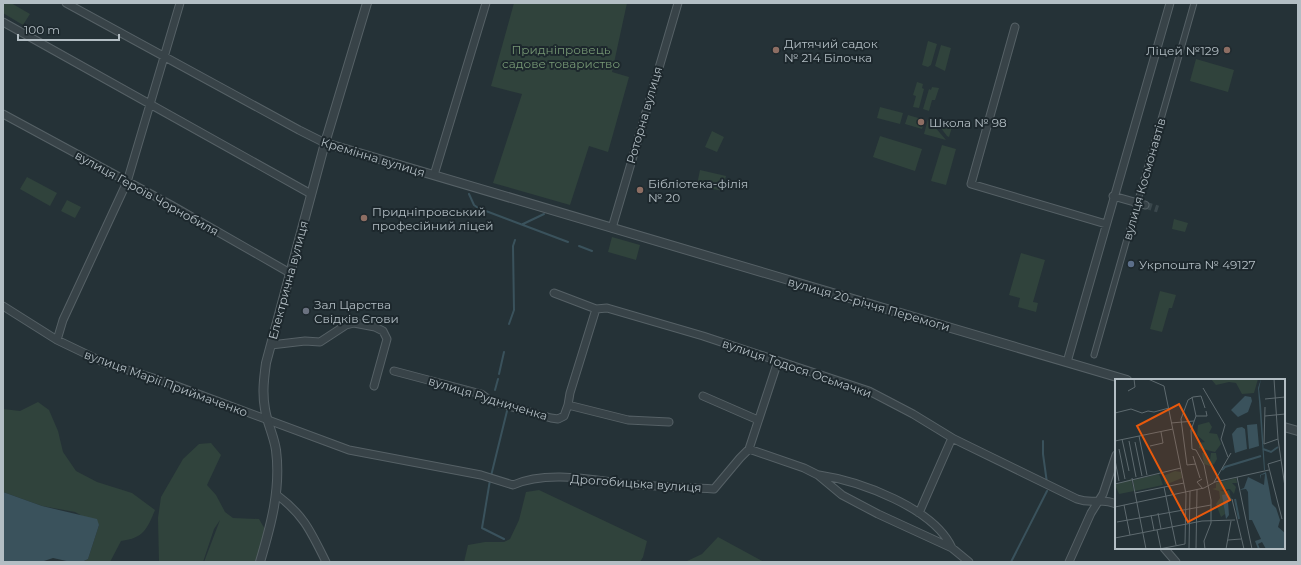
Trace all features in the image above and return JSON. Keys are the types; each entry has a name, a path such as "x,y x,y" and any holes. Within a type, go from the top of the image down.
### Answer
{"street":[{"name":"Кремінна вулиця","path":"66,3 325,143 612,228"},
{"path":"57,340 63,320 127,182 180,3"},
{"name":"Електрична вулиця","path":"260,562 277,495 276,450 265,409 264,384 266,363 325,143 367,3"},
{"path":"434,175 486,3"},
{"name":"Роторна вулиця","path":"612,228 678,3"},
{"name":"вулиця Космонавтів","path":"1067,362 1170,3"},
{"name":"вулиця Космонавтів","path":"1094,355 1194,3"},
{"path":"3,22 311,194"},
{"name":"вулиця Космонавтів","path":"1015,27 971,184 1106,224"},
{"name":"вулиця Героїв Чорнобиля","path":"3,114 171,205 290,273"},
{"path":"1114,196 1145,205"},
{"name":"вулиця 20-річчя Перемоги","path":"612,228 1124,379"},
{"path":"554,293 596,309 570,393 568,405 628,420 669,422"},
{"name":"вулиця Марії Приймаченко","path":"3,306 57,340 105,363 166,382 268,420"},
{"name":"вулиця Тодося Осьмачки","path":"596,309 607,308 618,310 869,391 913,414 952,438 1077,500 1089,503 1107,500 1115,504"},
{"path":"271,345 305,341 320,342 346,325 354,323 368,324 383,331 386,334 387,339 374,386"},
{"path":"778,361 749,449 804,468 818,475 842,495 952,548 969,562"},
{"name":"вулиця Рудниченка","path":"394,371 481,394 491,401 550,418 564,416 568,405"},
{"path":"703,396 758,420"},
{"name":"Дрогобицька вулиця","path":"268,420 349,450 484,476 513,485 525,479 582,477 628,484 714,489 749,449"},
{"path":"1285,427 1298,431"},
{"path":"919,513 952,438"},
{"path":"1068,562 1091,513 1100,500 1115,458"},
{"path":"818,475 838,478 853,483 919,513 945,535 952,548"},
{"path":"277,495 291,505 303,519 326,562"},
{"path":"1165,549 1176,562"}],"green space":[{"path":"3,3 11,3 30,14 23,25 3,13"},
{"name":"Придніпровець садове товариство","path":"514,3 627,3 612,72 629,77 608,152 589,146 570,205 493,183 522,94 491,86"},
{"path":"928,41 937,44 931,65 928,67 922,65"},
{"path":"941,45 951,48 945,71 935,66"},
{"path":"1196,59 1234,70 1228,92 1190,81"},
{"path":"917,82 923,84 922,88 924,89 919,108 913,107 916,96 913,95"},
{"path":"932,87 939,88 935,100 932,100 929,111 923,109 929,89 931,90"},
{"path":"880,107 903,113 900,124 877,118"},
{"path":"908,115 925,120 922,129 905,124"},
{"path":"928,119 946,140 924,134"},
{"path":"934,119 953,124 949,137 947,136"},
{"path":"712,131 724,137 717,152 705,147"},
{"path":"880,136 922,149 915,171 873,157"},
{"path":"942,145 956,149 946,185 931,181"},
{"path":"700,170 726,176 722,191 697,185"},
{"path":"27,177 57,193 50,206 20,189"},
{"path":"67,200 81,207 75,218 61,211"},
{"path":"1174,219 1188,223 1185,232 1172,229"},
{"path":"612,237 640,245 636,260 608,252"},
{"path":"1021,253 1045,260 1033,302 1038,303 1036,312 1018,307 1020,298 1009,295"},
{"path":"1160,291 1176,295 1172,308 1169,308 1162,332 1150,329"},
{"path":"38,402 49,410 58,431 63,452 76,471 97,482 132,493 155,510 144,532 135,538 121,541 110,562 82,562 88,559 99,525 75,512 42,506 3,492 3,409 20,411"},
{"path":"211,443 221,455 207,485 216,495 225,512 233,518 259,519 266,531 256,562 204,562 220,520 214,529 203,562 159,562 158,518 161,497 183,459 199,444"},
{"path":"539,490 647,541 643,557 640,562 464,562 468,545 485,542 504,542 510,539 519,520 526,492"},
{"path":"718,537 764,562 685,562 702,554"}],"water":[{"path":"3,492 42,506 97,519 99,525 88,559 82,562 71,562 53,558 41,562 3,562"}],"waterway":[{"path":"469,194 474,205 478,208 568,242"},
{"path":"523,224 544,214"},
{"path":"509,324 514,310 513,246 515,240"},
{"path":"579,246 592,251"},
{"path":"499,374 504,352"},
{"path":"495,390 498,379"},
{"path":"491,476 507,411"},
{"path":"1043,441 1043,454 1047,483"},
{"path":"490,480 482,528 504,539"},
{"path":"1011,562 1047,491"}],"tunnel":[{"path":"1145,205 1158,209"}],"place":[{"name":"Дитячий садок № 214 Білочка","path":"776,50"},
{"name":"Ліцей №129","path":"1227,50"},
{"name":"Школа № 98","path":"921,122"},
{"name":"Бібліотека-філія № 20","path":"640,190"},
{"name":"Придніпровський професійний ліцей","path":"364,218"},
{"name":"Укрпошта № 49127","path":"1131,264"},
{"name":"Зал Царства Свідків Єгови","path":"306,311"}]}
